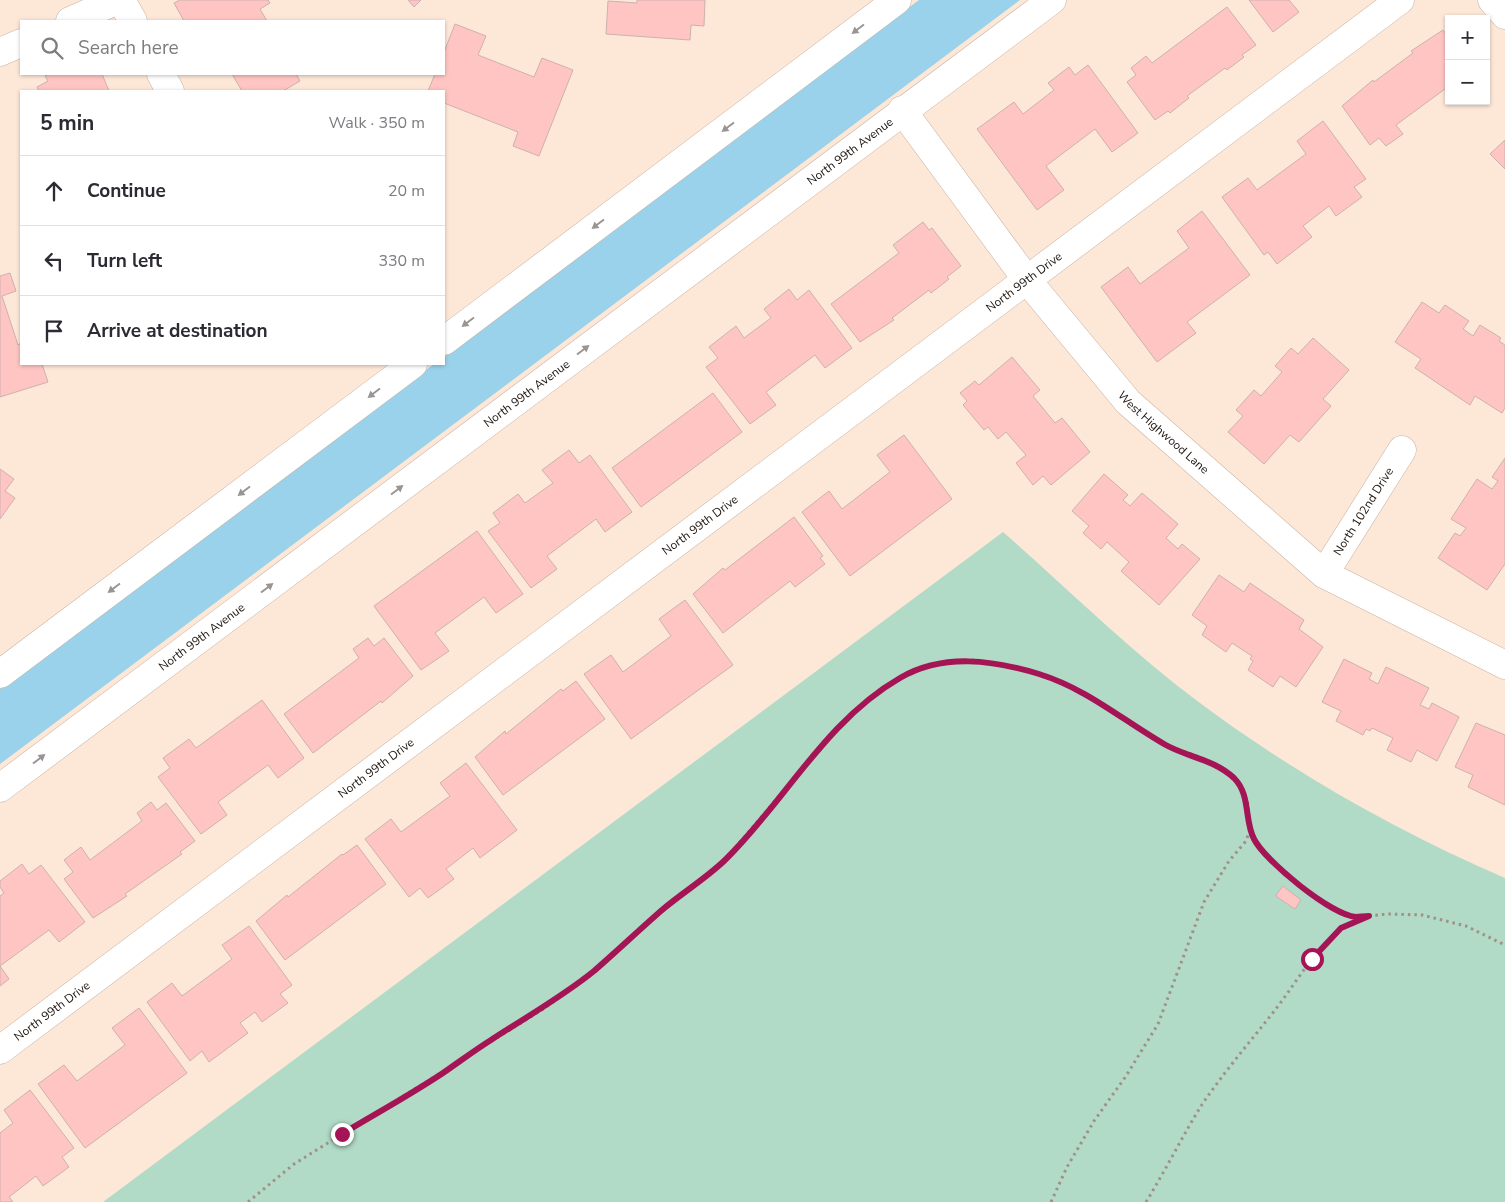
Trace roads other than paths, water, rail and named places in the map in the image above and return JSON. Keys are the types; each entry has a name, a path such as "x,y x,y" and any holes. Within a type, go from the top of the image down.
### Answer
{"street":[{"path":"72,20 120,0 132,20"},
{"path":"445,340 897,0"},
{"name":"North 99th Avenue","path":"0,788 902,110 1052,0"},
{"name":"North 99th Drive","path":"0,1050 1400,0"},
{"path":"1492,0 1505,15"},
{"path":"0,52 20,43"},
{"path":"162,75 169,90"},
{"name":"West Highwood Lane","path":"902,110 1027,280 1128,402 1324,574 1505,664"},
{"path":"0,674 412,365"},
{"name":"North 102nd Drive","path":"1324,574 1402,450"}],"water":[{"path":"919,0 1020,0 0,764 0,689 433,365 445,365 445,356"}]}
